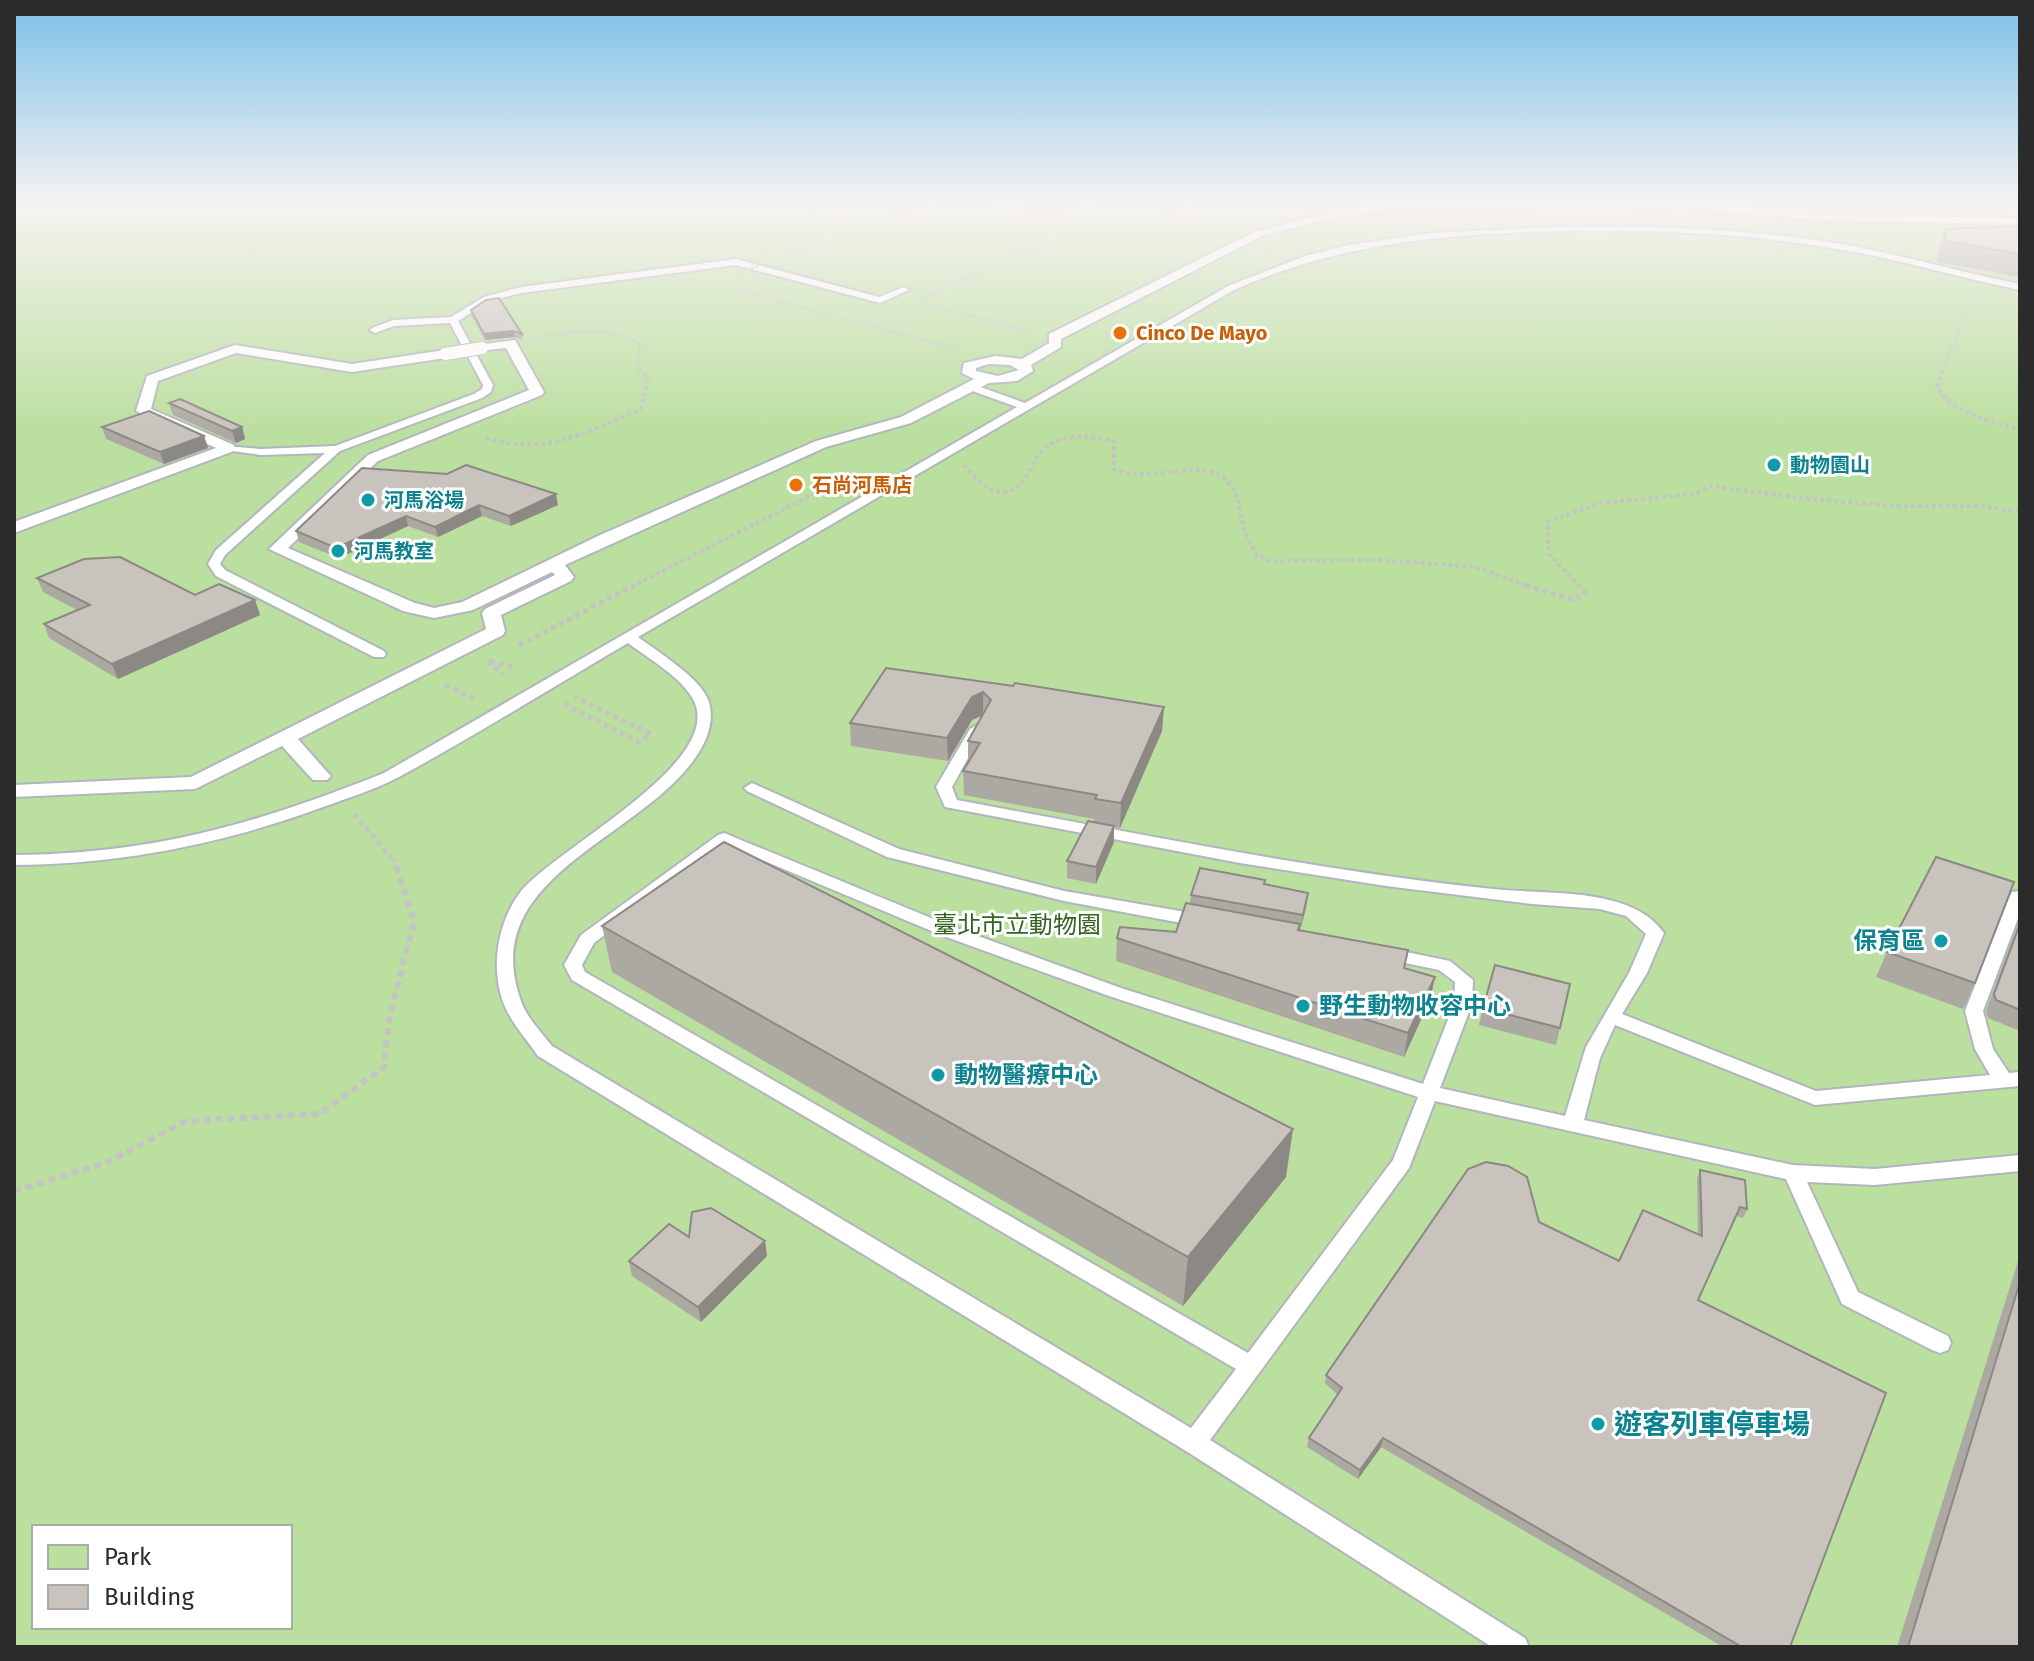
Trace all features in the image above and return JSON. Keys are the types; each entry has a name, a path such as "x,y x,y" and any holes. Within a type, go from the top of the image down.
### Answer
{"street":[{"path":"978,384 969,373 969,366 985,359 1007,359 1024,364 1056,344 1054,337 1166,281"},
{"path":"229,448 143,411 152,379 235,349 352,368 510,343 537,392 373,458 277,549 409,607 434,613 467,606 555,563 821,444 906,420 978,384 1017,378 1026,371 1024,364"},
{"path":"14,528 229,448"},
{"path":"14,791 195,783 496,631 491,613 565,577 555,563"},
{"path":"285,737 320,776"}],"lane":[{"path":"375,330 393,323 453,320 487,299 521,290 594,281"},
{"path":"806,281 880,300 904,290"},
{"path":"14,860 97,859 166,850 231,834 348,793 421,759 1246,281"},
{"path":"1984,281 2020,287"},
{"path":"229,448 261,452 336,449 487,390 488,385 453,320"},
{"path":"978,384 1026,407"},
{"path":"336,449 220,553 214,564 220,573 379,654"},
{"path":"630,638 679,676 702,702 702,733 679,772 574,852 526,896 504,947 511,1002 545,1051 1194,1443 1516,1647"},
{"path":"982,722 944,787 951,804 1410,887 1609,906 1648,921 1655,933 1650,951 1587,1067 1573,1125"},
{"path":"752,788 893,853 1064,896 1216,923"},
{"path":"1251,1366 578,976 573,965 587,939 724,838 947,931 1101,987 1429,1093 1793,1173 1875,1177 2020,1163"},
{"path":"2012,1080 1984,1049 1974,1011 2018,896"},
{"path":"1194,1443 1402,1163 1463,1004 1464,980 1444,965 1368,951"},
{"path":"1612,1017 1815,1098 2012,1080"},
{"path":"1793,1173 1850,1298 1940,1343"}],"path":[{"path":"732,281 735,287 747,293 985,359"},
{"path":"962,281 915,302 1054,337"},
{"path":"1990,282 1970,305 1955,343 1944,359 1937,388 1944,399 1973,414 2020,430"},
{"path":"456,425 499,443 518,447 553,445 641,409 648,378 638,369 640,343 621,332 598,328 510,343"},
{"path":"949,452 992,489 999,491 1026,481 1046,448 1071,437 1102,437 1114,442 1114,469 1120,474 1140,476 1201,468 1225,480 1240,502 1242,523 1256,555 1272,561 1379,560 1475,567 1559,598 1574,600 1585,593 1549,554 1547,522 1570,509 1590,504 1695,494 1710,486 1809,499 1894,506 1982,506 2020,512"},
{"path":"516,646 857,472"},
{"path":"477,667 502,654"},
{"path":"488,661 516,668"},
{"path":"444,684 455,678"},
{"path":"564,704 639,742 651,734 575,697"},
{"path":"14,1191 107,1162 186,1121 320,1114 384,1067 389,1019 414,921 395,862 354,814"}],"green space":[{"name":"臺北市立動物園","path":"14,281 2020,281 2020,1647 14,1647"}],"building":[{"path":"499,298 522,334 513,331 484,334 471,310 486,300"},
{"path":"180,399 242,427 232,431 169,403"},
{"path":"149,411 204,436 160,452 102,427"},
{"path":"466,465 556,494 509,516 479,505 435,527 406,516 336,548 296,531 362,468 447,474"},
{"path":"120,557 195,595 219,584 255,600 112,664 44,624 90,605 37,578 84,559"},
{"path":"886,668 1013,686 1015,683 1164,707 1121,803 1095,799 1097,795 963,771 980,743 968,741 991,700 983,692 972,697 947,738 850,723"},
{"path":"1088,821 1114,826 1096,867 1067,861"},
{"name":"動物醫療中心","path":"724,842 1293,1129 1188,1257 602,926"},
{"name":"保育區","path":"1936,857 2014,882 1975,983 1887,952"},
{"path":"1200,868 1265,880 1264,884 1308,893 1303,915 1191,895"},
{"path":"1186,903 1300,924 1298,930 1408,950 1404,968 1435,977 1408,1033 1117,938 1120,927 1176,932"},
{"path":"2020,924 2020,1010 1996,1000 1994,994"},
{"path":"1495,965 1570,984 1560,1028 1483,1008"},
{"name":"遊客列車停車場","path":"1486,1162 1508,1166 1527,1177 1539,1222 1619,1261 1643,1210 1702,1236 1700,1170 1745,1180 1747,1209 1740,1207 1698,1300 1886,1393 1790,1647 1742,1647 1383,1438 1360,1470 1309,1438 1342,1388 1326,1375 1468,1169"},
{"path":"711,1208 765,1241 698,1307 629,1261 669,1224 689,1237 692,1212"},
{"path":"2020,1282 2020,1647 1908,1647"}],"place":[{"name":"Cinco De Mayo","path":"1120,333"},
{"name":"動物園山","path":"1774,465"},
{"name":"石尚河馬店","path":"796,485"},
{"name":"河馬浴場","path":"368,500"},
{"name":"河馬教室","path":"338,551"},
{"name":"保育區","path":"1941,941"},
{"name":"野生動物收容中心","path":"1303,1006"},
{"name":"動物醫療中心","path":"938,1075"},
{"name":"遊客列車停車場","path":"1598,1424"}]}
